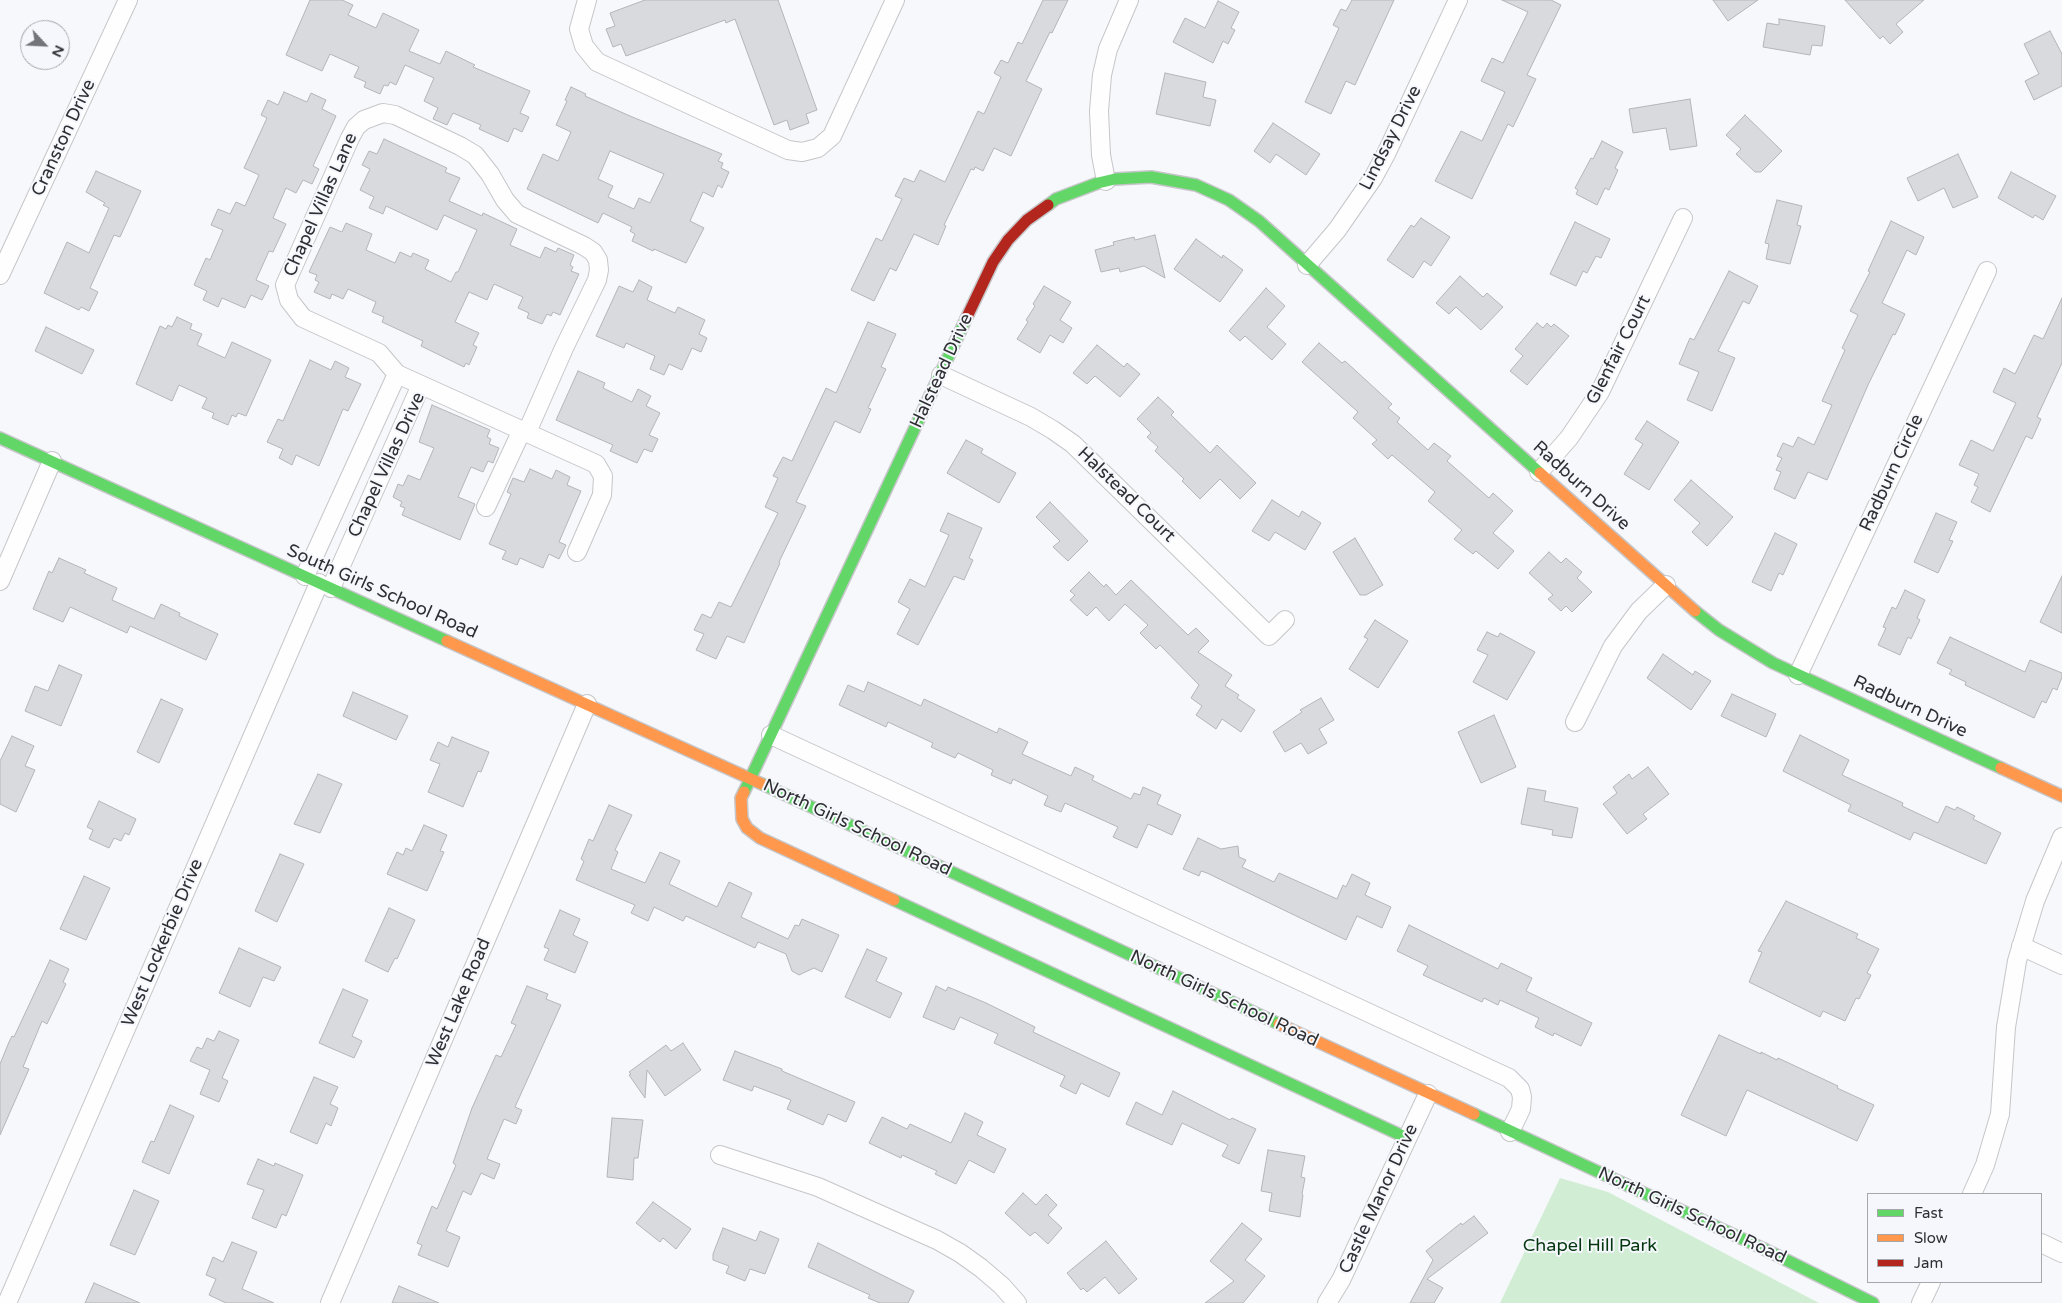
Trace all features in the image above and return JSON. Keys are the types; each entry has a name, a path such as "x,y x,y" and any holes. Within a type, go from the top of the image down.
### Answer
{"street":[{"name":"Cranston Drive","path":"0,275 6,248 128,0"},
{"path":"587,0 579,29 584,46 597,62 788,150 802,152 818,148 832,136 895,0"},
{"path":"1106,181 1101,155 1099,110 1102,75 1108,50 1129,0"},
{"name":"Lindsay Drive","path":"1307,264 1337,230 1373,178 1458,0"},
{"name":"Chapel Villas Lane","path":"421,385 397,374 379,353 303,318 289,300 285,285 356,127 364,120 384,113 395,115 460,146 474,155 517,214 584,246 593,252 598,260 597,280 524,431"},
{"name":"Radburn Drive","path":"1106,181 1151,177 1178,180 1204,188 1245,210 1666,586 1719,630 1749,650 1798,675 2062,796"},
{"name":"Halstead Drive","path":"750,778 993,262 1008,240 1027,220 1056,200 1081,188 1106,181"},
{"name":"Glenfair Court","path":"1539,472 1569,438 1600,392 1683,218"},
{"name":"Radburn Circle","path":"1798,675 1987,271"},
{"path":"318,582 397,374"},
{"name":"Halstead Court","path":"941,375 1031,417 1073,444 1270,636 1285,620"},
{"name":"Chapel Villas Drive","path":"318,582 421,385 596,464 603,476 602,495 577,552"},
{"path":"486,507 524,431"},
{"name":"South Girls School Road","path":"0,438 750,778"},
{"path":"0,581 52,461"},
{"name":"West Lockerbie Drive","path":"7,1303 318,582"},
{"path":"1575,722 1613,646 1639,611 1666,586"},
{"name":"West Lake Road","path":"330,1303 587,704"},
{"path":"771,735 1509,1078 1520,1089 1522,1097 1521,1109 1510,1132"},
{"name":"North Girls School Road","path":"1407,1138 760,838 748,828 742,819 741,798 750,778 1762,1248 1873,1303"},
{"path":"1972,1193 1985,1165 2000,1114 2009,1004 2021,946 2035,901 2062,837"},
{"path":"2021,946 2062,965"},
{"name":"Castle Manor Drive","path":"1327,1303 1341,1280 1428,1094"},
{"path":"720,1155 826,1190 937,1240 982,1268 1008,1292 1016,1303"},
{"path":"2042,1243 2062,1252"},
{"path":"1921,1303 1931,1283"}],"green space":[{"name":"Chapel Hill Park","path":"1560,1178 1608,1192 1819,1303 1500,1303"}],"building":[{"path":"310,0 342,0 353,5 348,15 376,28 383,13 419,30 409,51 440,64 446,51 475,65 473,67 530,91 520,113 529,117 522,132 514,128 508,142 479,129 481,125 453,113 447,125 433,119 438,108 424,101 434,78 405,65 396,85 390,82 388,86 384,85 380,94 364,87 366,82 354,77 359,67 330,54 322,71 286,55"},
{"path":"645,0 778,0 817,110 806,114 809,123 790,130 787,120 774,125 735,19 726,23 725,20 626,56 621,44 613,47 606,29 615,26 610,13"},
{"path":"1043,0 1068,0 1026,81 1042,89 1011,156 994,148 983,171 975,167 974,170 971,169 944,225 946,226 938,245 914,234 896,271 890,268 874,301 851,290 876,238 882,241 902,199 895,196 904,178 914,182 920,170 945,182 978,111 984,114 1001,77 994,73 1001,60 1008,63 1018,42 1022,44"},
{"path":"1352,0 1394,0 1355,85 1346,81 1331,114 1305,102 1339,28 1333,25 1341,9 1346,11"},
{"path":"1502,0 1551,0 1561,5 1527,75 1536,79 1513,127 1508,124 1472,199 1435,181 1461,131 1482,141 1505,92 1481,81 1492,58 1503,63 1528,12"},
{"path":"1713,0 1758,0 1728,21"},
{"path":"1845,0 1924,0 1896,24 1903,32 1890,44 1883,36 1880,39"},
{"path":"1218,1 1239,12 1231,28 1235,30 1228,44 1223,41 1213,63 1173,42 1185,18 1205,28"},
{"path":"1779,19 1825,26 1822,46 1812,45 1810,55 1763,47 1767,23 1779,25"},
{"path":"2050,31 2062,54 2062,86 2034,100 2025,81 2039,74 2024,44"},
{"path":"1165,73 1206,82 1203,97 1216,100 1210,126 1156,114"},
{"path":"571,87 586,94 585,96 630,116 722,154 718,161 723,163 721,168 729,172 722,188 718,185 713,197 703,192 690,221 704,228 686,263 632,241 635,234 630,231 632,227 603,213 598,223 527,189 543,154 558,161 571,132 556,125 567,101 565,100","holes":["610,151 664,174 650,203 639,198 634,209 608,197 613,186 598,179"]},
{"path":"284,92 307,102 311,93 326,100 322,109 336,116 313,166 319,169 312,184 303,180 296,193 286,188 273,218 286,224 273,252 269,251 256,280 269,286 262,300 251,295 245,308 222,298 218,307 203,300 207,291 194,285 206,258 210,260 223,230 211,225 218,209 230,214 236,202 245,206 259,175 244,168 267,118 261,115 268,100 278,105"},
{"path":"1690,99 1697,146 1670,150 1666,128 1633,133 1629,109"},
{"path":"1745,115 1782,151 1761,172 1755,172 1736,154 1741,149 1726,135"},
{"path":"1273,123 1320,154 1306,175 1276,154 1270,163 1254,151"},
{"path":"384,139 447,168 445,172 460,178 449,201 482,216 483,213 517,229 510,245 540,258 545,247 556,252 558,248 574,255 570,265 573,267 571,271 579,274 560,315 553,312 551,316 547,314 542,324 527,318 529,313 518,308 523,297 494,284 487,300 469,292 455,322 479,333 473,345 477,347 469,365 466,363 464,367 421,346 423,341 382,322 384,317 372,312 376,302 348,289 343,299 332,294 330,299 314,292 319,282 315,280 317,275 309,272 330,227 342,232 346,223 372,234 366,250 395,263 400,252 411,257 413,253 429,260 425,269 451,282 456,272 458,272 477,230 444,215 437,230 386,206 383,214 369,208 374,197 360,190 370,169 362,165 369,151 377,154"},
{"path":"1602,141 1623,152 1615,168 1618,170 1609,190 1605,188 1597,205 1576,194 1578,190 1575,188"},
{"path":"1958,154 1978,197 1953,208 1944,188 1918,201 1907,178"},
{"path":"96,171 141,191 120,237 114,235 90,288 98,292 89,311 81,307 79,310 44,293 67,242 89,253 109,208 103,205 105,203 86,192"},
{"path":"2011,172 2056,196 2043,220 2035,215 2033,218 1998,198"},
{"path":"1777,200 1802,206 1797,225 1801,226 1790,264 1766,259 1769,244 1765,243"},
{"path":"1421,218 1450,237 1431,266 1424,261 1413,278 1387,260 1411,225 1414,227"},
{"path":"1891,221 1924,237 1916,255 1907,250 1882,303 1905,314 1868,385 1827,480 1808,472 1795,499 1774,489 1781,472 1776,470 1782,458 1777,456 1783,443 1793,447 1798,437 1814,445 1832,405 1822,401 1845,350 1842,348 1858,315 1850,311 1870,272 1868,271"},
{"path":"1575,222 1610,239 1601,258 1596,256 1587,273 1583,271 1576,286 1550,274"},
{"path":"1155,235 1165,278 1144,266 1120,272 1119,268 1101,272 1095,250 1114,245 1113,242 1134,237 1135,240"},
{"path":"1196,239 1222,258 1223,255 1243,270 1220,302 1174,269"},
{"path":"1729,271 1758,286 1749,304 1743,301 1718,351 1735,358 1712,411 1687,400 1699,372 1679,364 1690,338 1694,340"},
{"path":"1460,276 1483,297 1487,293 1503,307 1481,330 1456,307 1449,314 1436,303"},
{"path":"639,280 652,287 647,300 675,313 678,307 705,320 699,334 707,338 701,352 692,348 682,370 669,364 664,375 650,369 655,356 626,343 624,348 596,336 619,286 633,292"},
{"path":"1044,286 1071,302 1060,320 1072,328 1063,343 1050,335 1040,353 1017,339 1028,322 1026,320 1035,306 1033,304"},
{"path":"1266,288 1285,306 1267,327 1286,344 1272,360 1245,336 1240,341 1229,331"},
{"path":"2062,298 2062,363 2037,417 2041,419 2032,439 2026,436 1990,512 1971,502 1978,487 1974,485 1979,474 1959,465 1971,440 1993,451 2016,403 1993,392 2004,368 2015,374 2034,335 2043,339"},
{"path":"177,317 192,324 190,329 202,334 197,345 225,358 232,342 271,360 246,416 238,413 236,417 232,415 228,425 212,418 214,413 202,408 207,398 179,385 172,401 136,384 160,326 166,329 168,325 172,327"},
{"path":"868,322 896,334 881,367 886,369 868,408 871,409 860,433 835,421 796,502 806,506 779,562 744,643 727,636 716,659 696,650 704,634 694,630 702,614 711,618 719,602 731,607 778,513 765,507 778,478 773,476 783,457 792,461 826,388 836,393"},
{"path":"1537,323 1543,328 1547,323 1551,327 1554,324 1569,336 1527,385 1510,371 1523,356 1515,349"},
{"path":"46,327 94,350 82,374 35,351"},
{"path":"1319,343 1342,363 1345,361 1392,404 1388,408 1400,418 1397,422 1428,450 1434,443 1451,456 1447,461 1489,498 1493,493 1513,511 1493,533 1514,551 1498,569 1476,551 1473,554 1454,539 1462,530 1428,501 1435,492 1392,455 1388,459 1372,444 1377,440 1353,418 1358,412 1302,362"},
{"path":"1097,345 1124,367 1127,363 1140,374 1120,397 1095,376 1087,384 1073,373"},
{"path":"310,360 331,370 335,361 349,368 345,377 361,384 348,411 343,409 319,466 296,455 292,465 279,458 283,449 267,442 278,419 283,421"},
{"path":"578,371 605,383 603,388 632,402 638,389 651,396 646,406 660,413 649,435 658,439 652,452 644,449 637,463 610,451 613,445 556,420"},
{"path":"1158,397 1174,412 1171,415 1210,453 1217,445 1256,483 1240,499 1220,479 1200,499 1182,481 1184,479 1155,451 1158,447 1147,437 1151,433 1137,419"},
{"path":"432,405 490,430 487,437 491,439 489,444 499,448 493,463 488,461 483,472 471,467 458,497 475,504 460,540 402,515 405,508 400,506 402,502 393,497 398,484 403,486 408,475 420,480 434,448 419,442"},
{"path":"1647,421 1679,442 1649,490 1624,474 1643,444 1635,439"},
{"path":"966,440 983,449 981,453 1016,473 999,503 947,473"},
{"path":"530,469 552,479 556,470 570,477 567,485 581,491 559,542 566,545 559,559 549,554 543,568 520,558 517,565 502,559 506,551 489,544 511,494 507,492 513,478 524,482"},
{"path":"1691,480 1733,517 1707,546 1692,532 1700,523 1674,500"},
{"path":"1272,500 1299,517 1302,511 1321,523 1305,550 1275,532 1269,541 1252,531"},
{"path":"1050,502 1088,541 1068,561 1053,547 1060,541 1036,517"},
{"path":"948,513 982,528 969,558 973,560 964,580 954,576 918,645 897,634 910,609 898,602 910,579 925,587 949,535 940,531"},
{"path":"1936,513 1957,522 1949,540 1953,541 1938,573 1914,562"},
{"path":"1775,533 1797,544 1783,575 1779,573 1771,591 1752,582"},
{"path":"1355,538 1383,585 1366,595 1360,595 1333,552"},
{"path":"1549,552 1561,563 1566,558 1582,572 1577,578 1592,592 1572,612 1566,606 1561,611 1548,599 1553,595 1529,573"},
{"path":"59,558 86,570 84,573 117,588 112,600 154,619 161,604 180,613 179,616 218,634 206,660 130,626 127,633 70,607 63,622 33,609 49,571 52,573"},
{"path":"1089,572 1104,587 1106,584 1116,595 1131,580 1188,635 1196,628 1209,641 1198,652 1232,675 1225,686 1239,695 1237,698 1255,710 1241,732 1222,719 1216,729 1196,715 1202,706 1191,698 1199,685 1160,645 1156,649 1140,633 1148,625 1125,604 1109,621 1096,607 1087,616 1070,600 1075,595 1070,591"},
{"path":"2062,576 2062,633 2040,622"},
{"path":"1905,590 1925,600 1917,618 1920,620 1911,639 1908,637 1900,655 1878,645 1886,628 1883,627 1892,607 1896,609"},
{"path":"1375,620 1408,641 1378,688 1349,669 1368,639 1364,637"},
{"path":"1487,632 1498,637 1500,633 1535,652 1507,700 1473,682 1488,655 1477,650"},
{"path":"1950,637 2025,672 2030,660 2062,673 2057,690 2053,688 2046,703 2042,701 2034,718 1965,685 1966,682 1949,674 1952,670 1937,663"},
{"path":"1663,654 1693,675 1695,671 1711,681 1691,710 1647,678"},
{"path":"59,665 82,675 61,726 25,711 35,686 48,691"},
{"path":"868,682 921,706 924,699 997,733 999,728 1028,742 1022,754 1071,776 1075,767 1094,776 1092,780 1131,799 1134,793 1140,795 1143,787 1161,795 1157,804 1181,815 1172,835 1148,824 1137,848 1113,837 1118,827 1065,803 1061,812 1044,805 1048,796 1013,779 1011,784 991,775 993,770 958,753 955,758 931,747 933,743 888,722 886,727 839,705 848,685 864,692"},
{"path":"353,692 408,716 396,740 343,716"},
{"path":"1732,694 1776,714 1766,737 1721,716"},
{"path":"1321,698 1334,720 1319,729 1327,743 1308,754 1301,743 1285,752 1273,732 1302,712 1300,710"},
{"path":"161,699 183,709 159,763 137,752"},
{"path":"1494,715 1516,767 1481,783 1458,732"},
{"path":"1800,735 1849,760 1842,775 1903,803 1902,806 1938,823 1946,806 1955,810 1957,807 1975,816 1973,819 2001,833 1986,864 1914,832 1910,840 1848,811 1851,805 1783,771"},
{"path":"12,736 34,746 25,766 35,770 16,812 0,804 0,761"},
{"path":"452,737 489,752 481,772 478,771 463,807 428,792 440,764 430,760 438,742 448,747"},
{"path":"1648,767 1669,794 1643,814 1647,819 1627,834 1603,804 1617,793 1613,787 1629,774 1632,779"},
{"path":"318,774 342,784 320,833 294,824"},
{"path":"1528,788 1546,791 1544,801 1578,808 1572,838 1552,835 1553,830 1521,824"},
{"path":"99,801 136,819 129,835 125,833 121,841 114,838 109,848 89,839 93,830 87,827"},
{"path":"609,805 632,815 615,850 618,852 611,869 645,883 660,852 680,861 669,884 717,907 729,882 752,893 741,917 788,939 795,925 799,926 802,919 839,935 822,972 814,968 799,975 792,971 786,954 758,942 755,948 686,916 683,921 654,907 648,921 631,913 635,905 576,880 584,861 581,859 589,839 593,841"},
{"path":"424,825 447,835 440,851 444,852 427,891 387,874 397,852 403,855 406,848 412,851"},
{"path":"1198,838 1221,849 1238,846 1239,857 1246,860 1242,867 1274,882 1279,873 1337,899 1343,885 1346,887 1352,874 1370,883 1365,895 1391,907 1382,928 1357,916 1346,940 1207,873 1201,871 1199,876 1183,869"},
{"path":"280,854 304,864 277,922 255,911"},
{"path":"84,876 110,888 86,940 60,929"},
{"path":"1786,901 1858,934 1856,938 1879,949 1867,973 1871,975 1859,999 1856,998 1845,1021 1823,1011 1820,1017 1749,982 1762,952 1758,951"},
{"path":"389,908 415,920 397,959 395,958 388,972 365,961"},
{"path":"560,910 580,919 573,935 588,942 575,973 544,960 549,949 544,947"},
{"path":"1409,925 1498,969 1501,963 1532,978 1526,991 1592,1023 1581,1046 1554,1033 1553,1036 1535,1027 1539,1018 1500,1000 1498,1005 1484,998 1482,1002 1423,975 1428,966 1397,951"},
{"path":"239,948 281,967 274,981 263,977 250,1007 219,993"},
{"path":"867,949 887,958 876,981 902,993 890,1018 845,997"},
{"path":"50,960 69,969 63,982 66,984 47,1024 42,1021 23,1067 29,1069 0,1135 0,1064"},
{"path":"527,986 548,994 546,999 561,1005 515,1107 522,1110 516,1124 504,1119 487,1159 500,1164 494,1179 481,1173 471,1195 463,1191 446,1231 460,1237 448,1267 418,1255 422,1245 417,1243 432,1206 437,1209 456,1165 453,1163 472,1108 496,1055 501,1057 516,1025 511,1023"},
{"path":"936,986 946,991 948,987 986,1003 1035,1027 1033,1032 1120,1073 1109,1097 1081,1083 1076,1094 1060,1086 1065,1076 994,1043 998,1034 960,1017 954,1030 923,1017"},
{"path":"343,989 368,1000 352,1036 362,1041 354,1058 319,1043"},
{"path":"219,1031 239,1040 222,1078 228,1081 219,1102 200,1094 210,1070 190,1061 197,1047 202,1049 207,1038 214,1041"},
{"path":"1719,1035 1761,1054 1761,1052 1777,1060 1778,1058 1874,1105 1857,1141 1747,1090 1726,1136 1681,1115"},
{"path":"683,1043 701,1070 665,1096 647,1070 645,1098 629,1075 631,1074 629,1072 666,1045 671,1051"},
{"path":"735,1051 782,1069 782,1071 855,1102 846,1122 828,1114 823,1125 787,1109 791,1100 754,1086 752,1091 723,1080"},
{"path":"314,1077 338,1087 330,1104 338,1108 331,1126 326,1123 317,1144 290,1132"},
{"path":"1173,1091 1230,1120 1232,1118 1256,1129 1239,1164 1222,1156 1228,1145 1182,1123 1172,1145 1126,1124 1136,1102 1162,1115"},
{"path":"170,1105 194,1116 169,1174 142,1162 151,1141 154,1142"},
{"path":"965,1113 983,1122 977,1135 1006,1149 994,1173 969,1160 956,1184 935,1174 937,1171 902,1155 901,1158 869,1143 882,1117 907,1129 910,1124 951,1143"},
{"path":"612,1118 643,1120 638,1158 634,1158 633,1180 607,1177"},
{"path":"1268,1150 1305,1156 1301,1177 1305,1178 1300,1217 1269,1211 1272,1193 1261,1191"},
{"path":"258,1159 274,1166 275,1163 303,1175 286,1216 282,1214 276,1228 252,1218 264,1190 247,1184"},
{"path":"134,1190 159,1201 135,1255 110,1245"},
{"path":"1023,1193 1036,1205 1046,1194 1057,1205 1048,1215 1062,1228 1048,1244 1035,1232 1030,1236 1005,1213"},
{"path":"653,1202 691,1229 676,1249 663,1238 660,1242 636,1223"},
{"path":"1474,1216 1488,1233 1427,1279 1443,1288 1434,1303 1410,1303 1433,1260 1426,1251 1461,1223 1462,1225"},
{"path":"1242,1223 1262,1239 1245,1260 1265,1276 1243,1303 1205,1303 1234,1281 1210,1261"},
{"path":"723,1228 756,1241 760,1231 779,1239 765,1274 750,1269 745,1281 726,1273 729,1266 713,1260 713,1254"},
{"path":"1106,1241 1137,1279 1119,1294 1105,1277 1087,1292 1083,1288 1081,1290 1067,1273"},
{"path":"232,1242 257,1252 242,1289 274,1303 226,1303 209,1295 216,1279 206,1275 213,1257 223,1262"},
{"path":"818,1243 914,1291 908,1303 880,1303 868,1298 870,1295 808,1267"},
{"path":"94,1283 140,1303 85,1303"},
{"path":"399,1286 439,1303 392,1303"}],"traffic: fast":[{"path":"1048,205 1056,199 1098,183 1115,179 1151,177 1196,185 1229,200 1259,221 1540,473"},
{"path":"744,792 966,319"},
{"path":"0,438 447,641"},
{"path":"1695,611 1719,630 1773,663 2001,768"},
{"path":"762,784 1279,1024"},
{"path":"894,900 1407,1138"},
{"path":"1474,1114 1762,1248 1873,1303"}],"traffic: slow":[{"path":"1540,473 1695,611"},
{"path":"447,641 762,784"},
{"path":"2001,768 2062,796"},
{"path":"744,792 741,798 742,819 747,828 760,838 894,900"},
{"path":"1279,1024 1474,1114"}],"traffic: jam":[{"path":"966,319 993,262 1008,240 1027,220 1048,205"}]}
